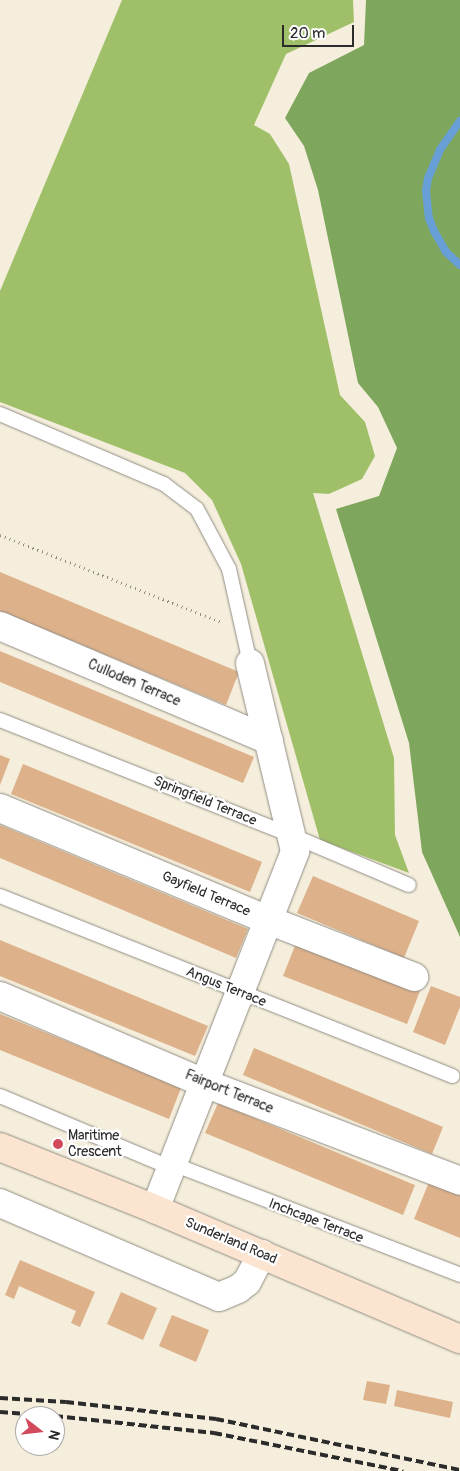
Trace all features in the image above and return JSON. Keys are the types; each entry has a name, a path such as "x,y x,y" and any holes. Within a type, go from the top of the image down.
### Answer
{"main road":[{"name":"Sunderland Road","path":"0,1147 155,1209 460,1339"}],"street":[{"name":"Culloden Terrace","path":"0,626 269,740"},
{"path":"155,1209 295,851 250,663"},
{"name":"Gayfield Terrace","path":"0,808 268,920 414,977"},
{"name":"Fairport Terrace","path":"0,996 204,1083 460,1181"},
{"path":"0,1203 219,1297 238,1289 248,1282 262,1254"}],"lane":[{"path":"0,414 164,484 197,509 229,569 250,663"},
{"name":"Springfield Terrace","path":"0,720 291,835 409,885"},
{"name":"Angus Terrace","path":"0,896 453,1076"},
{"name":"Inchcape Terrace","path":"0,1096 172,1166 460,1276"}],"path":[{"path":"0,535 243,631"}],"green space":[{"path":"122,0 353,0 354,22 286,54 254,125 270,134 289,164 340,395 365,422 375,456 362,479 329,494 313,493 394,758 395,835 409,873 320,840 241,564 212,500 185,473 0,402 0,291"},
{"path":"366,0 460,0 460,937 422,852 409,743 336,509 379,496 397,448 378,407 358,383 318,190 304,146 285,118 309,73 364,45"}],"building":[{"path":"0,572 239,672 226,705 0,611"},
{"path":"0,651 254,757 243,783 0,682"},
{"path":"0,755 10,759 0,785"},
{"path":"23,764 262,862 250,892 11,794"},
{"path":"0,825 248,929 236,958 0,858"},
{"path":"313,876 419,921 404,958 297,913"},
{"path":"0,940 208,1026 195,1056 0,976"},
{"path":"296,943 420,991 407,1024 283,976"},
{"path":"431,986 460,997 460,1007 445,1045 413,1032"},
{"path":"0,1014 181,1088 169,1119 0,1050"},
{"path":"254,1048 443,1127 432,1154 243,1075"},
{"path":"218,1103 415,1185 403,1215 205,1133"},
{"path":"429,1182 460,1194 460,1238 414,1219"},
{"path":"20,1260 95,1292 80,1327 71,1323 76,1311 19,1286 14,1299 5,1295"},
{"path":"121,1292 157,1308 143,1340 107,1324"},
{"path":"172,1315 209,1330 196,1362 159,1346"},
{"path":"367,1381 390,1385 386,1404 363,1400"},
{"path":"397,1390 453,1402 450,1418 394,1406"}],"waterway":[{"path":"460,121 440,150 428,178 426,191 429,218 434,231 446,252 460,265"}],"railway":[{"path":"0,1398 66,1402 216,1419 460,1470"},
{"path":"0,1412 15,1413"},
{"path":"65,1417 214,1433 403,1471"}],"place":[{"name":"Maritime Crescent","path":"58,1144"}]}
